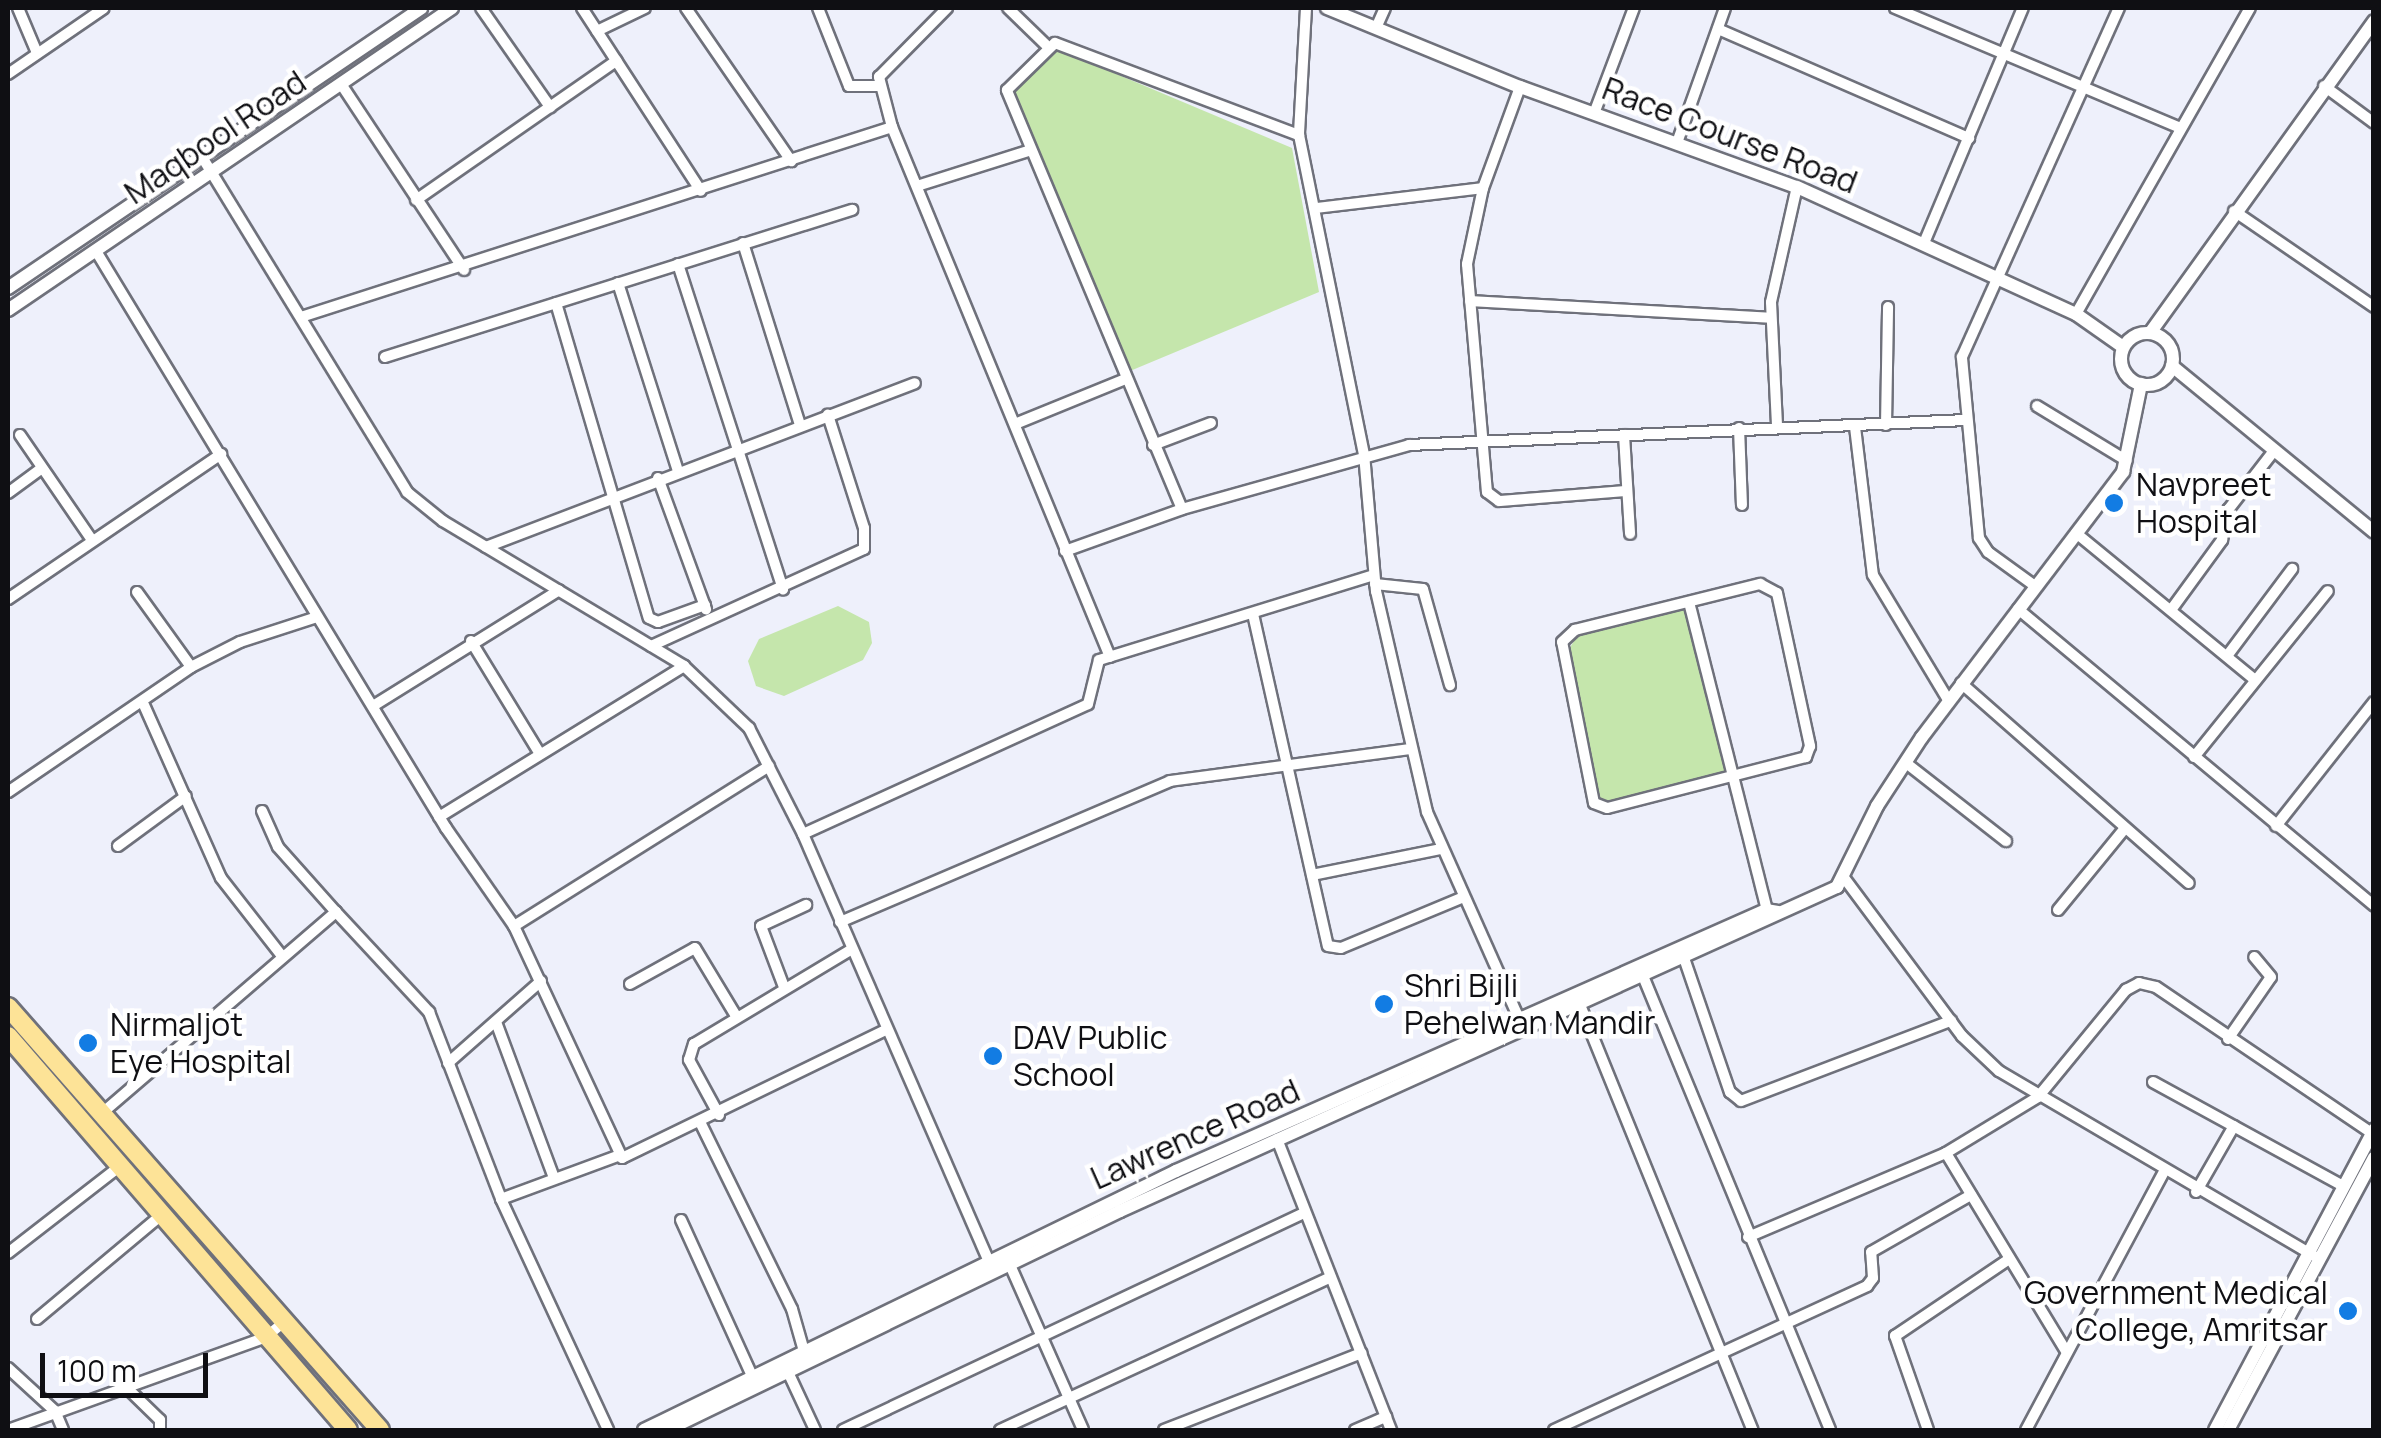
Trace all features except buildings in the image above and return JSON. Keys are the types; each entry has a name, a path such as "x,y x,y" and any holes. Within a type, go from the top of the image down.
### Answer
{"main road":[{"path":"8,1007 380,1430"},
{"path":"8,1036 348,1430"}],"street":[{"path":"18,8 38,53"},
{"path":"8,74 104,8"},
{"name":"Maqbool Road","path":"8,288 421,8"},
{"name":"Maqbool Road","path":"9,305 96,252 452,8"},
{"path":"481,8 550,107"},
{"path":"582,8 702,191"},
{"path":"597,31 645,8"},
{"path":"686,8 791,161"},
{"path":"818,8 848,86 879,86"},
{"path":"947,8 881,74 879,86 892,127 1110,657"},
{"path":"1008,8 1046,44 1299,135"},
{"path":"1306,8 1299,135 1364,454 1374,580 1409,749 1440,850 1520,1022"},
{"name":"Race Course Road","path":"1327,8 1520,88 1678,140 1797,187 1996,276 2105,330"},
{"path":"1376,28 1385,8"},
{"path":"1595,111 1634,8"},
{"path":"1678,140 1725,8"},
{"path":"1895,8 2006,51 2181,128"},
{"path":"1924,243 2023,8"},
{"path":"2035,586 1988,552 1979,538 1962,358 2118,8"},
{"path":"2076,314 2250,8"},
{"path":"2123,348 2144,333 2374,20"},
{"path":"1718,28 1968,138"},
{"path":"1046,44 1007,90 1028,150 1182,509"},
{"path":"416,200 616,61"},
{"path":"341,84 464,270"},
{"path":"2324,86 2374,124"},
{"path":"1520,88 1483,188 1467,264 1492,500 1627,491"},
{"path":"300,317 464,270 892,127"},
{"path":"917,186 1028,150"},
{"path":"202,157 407,492 486,547 684,666 732,707 769,766 803,834 988,1260"},
{"path":"1777,425 1770,318 1797,187"},
{"path":"1316,208 1483,188"},
{"path":"385,357 852,210"},
{"path":"2234,210 2374,307"},
{"path":"743,243 800,425"},
{"path":"96,252 440,817 514,926 620,1155"},
{"path":"678,264 784,590"},
{"path":"618,283 678,471"},
{"path":"1470,300 1770,318"},
{"path":"556,302 649,618 658,622 704,605"},
{"path":"1886,425 1888,307"},
{"path":"2105,330 2144,333 2166,342 2172,366 2273,452 2372,528"},
{"path":"2105,330 2123,348 2123,370 2141,384 2160,381 2172,366"},
{"path":"1015,424 1126,379"},
{"path":"486,547 658,478 915,383"},
{"path":"2141,384 2127,462 1906,762 1877,806 1845,879 1950,1021 1988,1062 2162,1173 2313,1256"},
{"path":"2037,406 2127,462"},
{"path":"652,646 784,590 865,545 828,415"},
{"path":"1065,551 1182,509 1364,454 1483,442 1777,425 1855,427 1966,420"},
{"path":"1153,445 1210,423"},
{"path":"1855,427 1873,575 1948,700"},
{"path":"1739,428 1742,505"},
{"path":"1624,435 1630,534"},
{"path":"20,436 92,540"},
{"path":"2170,610 2222,540 2228,510 2273,452"},
{"path":"8,599 221,454"},
{"path":"8,492 42,468"},
{"path":"658,478 710,621"},
{"path":"2076,533 2254,678"},
{"path":"2227,656 2292,569"},
{"path":"803,834 1088,704 1094,697 1093,664 1374,580 1423,590 1450,686"},
{"path":"1760,584 1777,593 1809,753 1607,808 1588,791 1562,642 1575,630 1689,602 1760,584"},
{"path":"372,706 559,590"},
{"path":"137,592 191,667"},
{"path":"2194,757 2254,678 2328,592"},
{"path":"1689,602 1772,914"},
{"path":"2018,609 2374,906"},
{"path":"1253,614 1324,940 1334,948 1461,898"},
{"path":"8,792 144,705 191,667 240,642 317,617"},
{"path":"471,642 540,754"},
{"path":"440,817 684,666"},
{"path":"1961,683 2189,884"},
{"path":"2276,826 2374,702"},
{"path":"144,705 222,878 282,956"},
{"path":"840,922 1150,787 1286,764 1409,749"},
{"path":"1906,762 2006,840"},
{"path":"514,926 769,766"},
{"path":"118,846 186,796"},
{"path":"262,811 278,847 429,1012 502,1198 608,1430"},
{"path":"2058,910 2125,828"},
{"path":"1312,874 1440,850"},
{"name":"Lawrence Road","path":"667,1430 804,1351 988,1260 1278,1139 1580,1005 1845,879"},
{"path":"784,987 761,926 806,905"},
{"path":"101,1114 336,912"},
{"name":"Lawrence Road","path":"644,1430 754,1380 788,1372 1010,1264 1118,1205 1520,1022 1772,914"},
{"path":"630,984 695,948 736,1016"},
{"path":"719,1115 689,1054 698,1040 852,949"},
{"path":"2228,1039 2271,977 2254,957"},
{"path":"1684,958 1730,1092 1740,1100 1950,1021"},
{"path":"1644,976 1830,1430"},
{"path":"448,1063 542,982"},
{"path":"1748,1236 1946,1153 2038,1097 2126,990 2139,983 2156,987 2228,1039 2373,1132 2228,1430"},
{"path":"1580,1005 1753,1430"},
{"path":"496,1022 554,1178"},
{"path":"502,1198 620,1155 630,1158 886,1030"},
{"path":"2153,1082 2344,1186"},
{"path":"701,1124 792,1309 804,1351"},
{"path":"2196,1192 2234,1126"},
{"path":"1278,1139 1391,1430"},
{"path":"1946,1153 2066,1351"},
{"path":"2215,1430 2313,1256 2374,1158"},
{"path":"8,1253 119,1167"},
{"path":"2026,1430 2162,1173"},
{"path":"1554,1430 1867,1286 1873,1278 1871,1252 1970,1195"},
{"path":"843,1430 1038,1334 1304,1213"},
{"path":"37,1319 160,1216"},
{"path":"681,1220 754,1380"},
{"path":"1928,1430 1895,1336 2009,1259"},
{"path":"1010,1264 1083,1430"},
{"path":"1000,1430 1329,1278"},
{"path":"8,1430 266,1337 284,1322"},
{"path":"1164,1430 1361,1353"},
{"path":"8,1368 55,1411 63,1430"},
{"path":"788,1372 815,1430"},
{"path":"125,1386 160,1420 160,1430"},
{"path":"1355,1430 1386,1417"}],"green space":[{"path":"1050,46 1292,148 1319,292 1130,371 1009,95"},
{"path":"838,606 869,622 872,643 863,660 784,696 756,686 748,661 759,639"},
{"path":"1685,608 1727,771 1599,804 1563,659 1577,636"}],"place":[{"name":"Navpreet Hospital","path":"2114,503"},
{"name":"Shri Bijli Pehelwan Mandir","path":"1384,1004"},
{"name":"Nirmaljot Eye Hospital","path":"88,1043"},
{"name":"DAV Public School","path":"993,1056"},
{"name":"Government Medical College, Amritsar","path":"2348,1311"}]}
